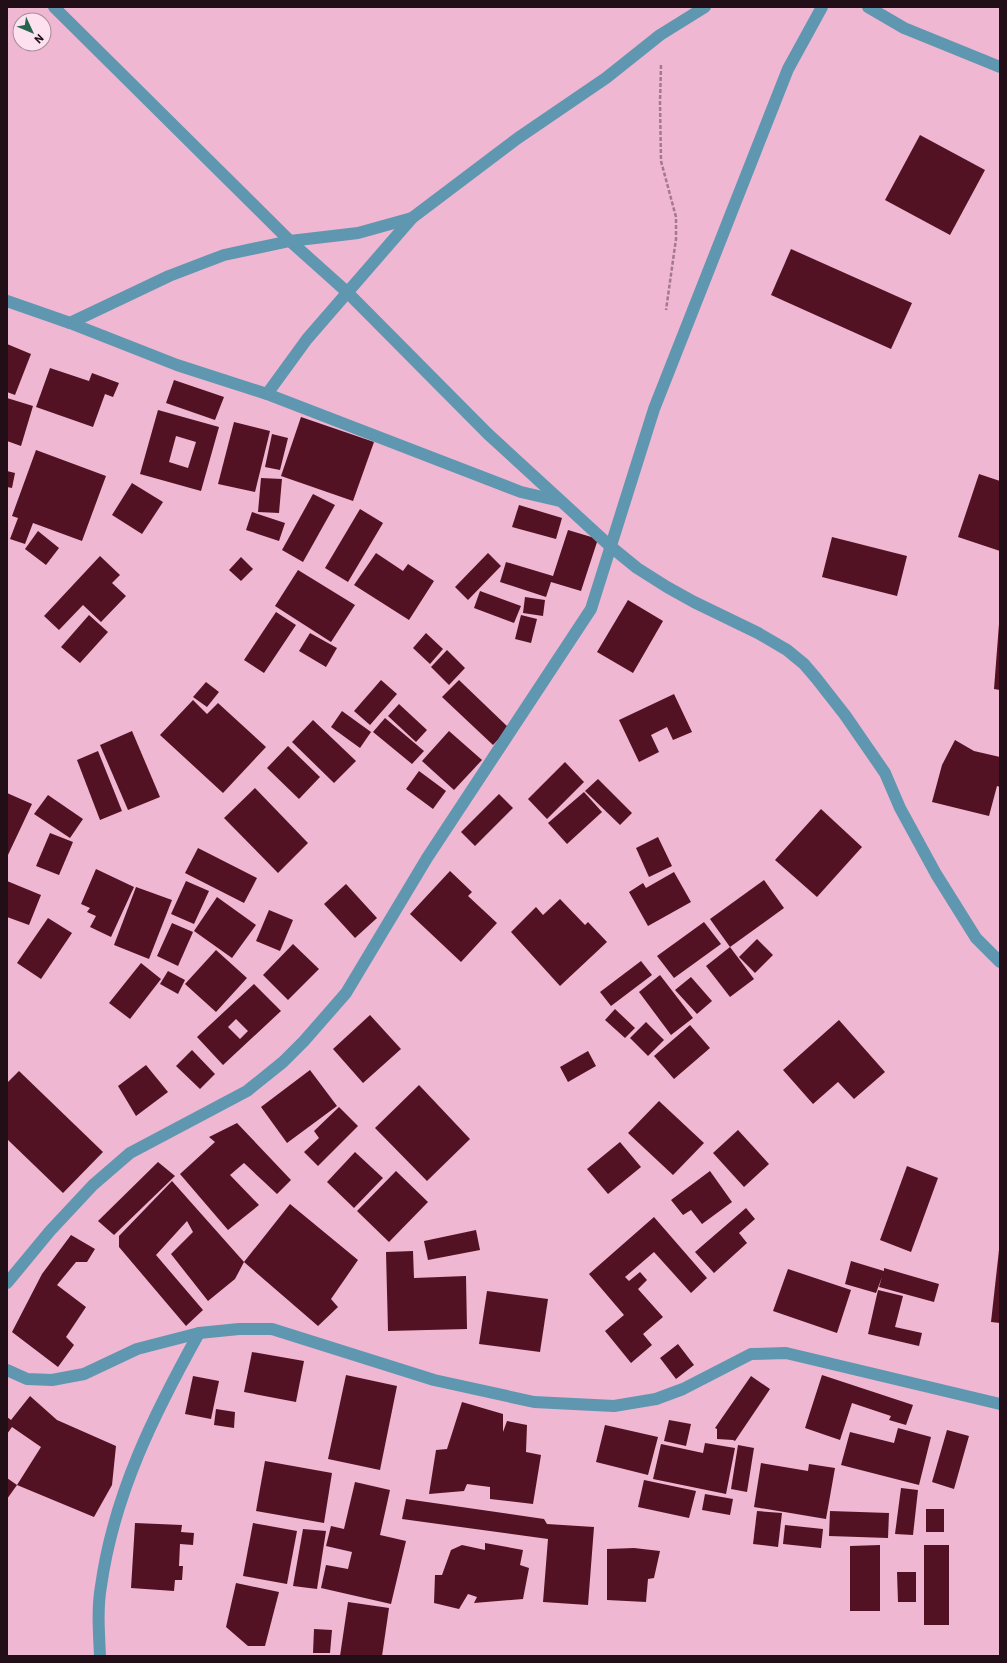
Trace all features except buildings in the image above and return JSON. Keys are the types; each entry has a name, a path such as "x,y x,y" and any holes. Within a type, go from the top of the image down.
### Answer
{"street":[{"path":"54,7 290,241 347,292 488,434 610,546 637,568 667,587 694,602 758,633 787,650 804,664 845,715 885,773 900,808 936,874 976,938 1000,962"},
{"path":"267,394 307,339 412,218 518,138 606,78 660,35 705,7"},
{"path":"7,1284 50,1231 93,1185 130,1153 247,1091 283,1062 304,1041 346,993 427,858 591,609 654,409 788,69 822,7"},
{"path":"868,7 904,28 1000,67"},
{"path":"70,323 169,276 224,255 290,241 358,233 412,218"},
{"path":"7,301 70,323 177,365 267,394 521,492 560,501"},
{"path":"7,1370 27,1379 52,1380 84,1374 137,1349 199,1333 239,1329 272,1328 434,1380 534,1402 614,1406 656,1399 683,1389 751,1354 786,1352 1000,1404"},
{"path":"100,1656 100,1587 111,1532 125,1487 155,1415 199,1333"}],"path":[{"path":"660,35 661,161 676,217 676,239 665,316"}]}
